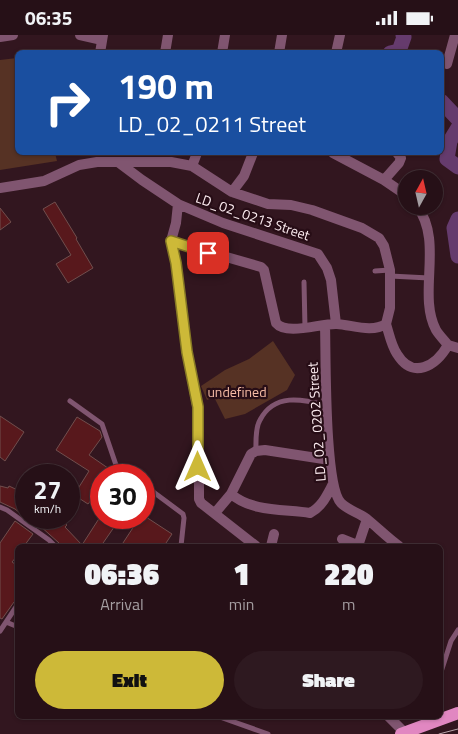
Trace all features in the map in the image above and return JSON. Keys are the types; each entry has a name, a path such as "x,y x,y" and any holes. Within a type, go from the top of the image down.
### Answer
{"main road":[{"path":"443,717 458,713"},
{"path":"402,733 436,719"}],"street":[{"path":"0,37 14,35"},
{"path":"80,35 103,37 101,50"},
{"path":"165,50 168,35"},
{"path":"222,50 225,35"},
{"path":"280,50 282,35"},
{"path":"337,50 340,35"},
{"path":"447,64 455,35"},
{"path":"79,165 81,155"},
{"path":"192,166 196,155"},
{"path":"232,191 244,176 252,155"},
{"path":"337,155 398,190"},
{"path":"384,180 399,163 401,157 399,155"},
{"path":"0,188 44,181 79,165 96,162 118,162 147,157 192,166 232,191 268,204 291,205 312,210 370,232 379,238 384,246 390,273 390,308 386,324 396,353 408,365 416,368 427,367 442,357 453,346 435,330 430,311 430,245 423,215"},
{"name":"LD_02_0213 Street","path":"118,162 142,181 178,204 223,223 318,254 328,268 332,280 330,324"},
{"path":"178,204 176,223 171,241 176,263 184,335 199,416 199,499 200,503 254,544"},
{"path":"171,241 261,267 264,270 278,326 305,328 330,324 369,328 381,327 386,324"},
{"name":"LD_02_0202 Street","path":"330,324 326,405 333,483 340,503 366,519 397,544"},
{"path":"215,513 231,494 248,459 256,451 273,451 330,460"},
{"path":"231,494 240,501 253,506 310,513 326,497 333,483"},
{"path":"358,544 366,519"},
{"path":"272,544 274,534"},
{"path":"342,539 354,544"},
{"path":"390,719 402,733"}],"lane":[{"path":"374,271 430,279"},
{"path":"304,282 305,328"},
{"path":"256,451 260,419 271,406 286,399 326,405"},
{"path":"70,401 102,424 116,464"},
{"path":"155,493 183,514 181,544"},
{"path":"0,507 7,510 51,544"},
{"path":"0,631 15,608"},
{"path":"6,622 15,626"},
{"path":"443,666 451,641 458,630"},
{"path":"226,719 268,734"}],"green space":[{"path":"15,58 15,155 56,155 57,161 0,170 0,60"},
{"name":"undefined","path":"273,341 295,375 287,390 245,414 225,419 214,397 207,400 201,386 225,370 249,359"}],"building":[{"path":"55,202 93,268 68,283 56,264 71,255 43,209"},
{"path":"0,208 11,222 0,230"},
{"path":"0,416 24,432 5,461 0,457"},
{"path":"77,417 100,431 102,437 89,455 102,464 90,464 90,502 88,504 80,499 80,485 89,471 56,450"},
{"path":"0,486 8,488 9,486 15,489 15,509 0,502"},
{"path":"15,521 15,529 26,529 33,534 26,544 15,544 15,558 12,562 15,564 15,602 2,619 0,618 0,543"},
{"path":"155,523 172,534 165,544 122,544 132,529 155,529"},
{"path":"43,529 67,529 81,544 59,544"},
{"path":"92,529 113,529 102,544 83,544"}],"waterway":[{"path":"399,50 403,35"},
{"path":"444,104 458,119"},
{"path":"458,128 450,141 447,159 458,167"},
{"path":"458,219 454,228 458,256"}],"tram line":[{"path":"439,734 458,729"}],"route":[{"path":"198,467 198,407 187,352 176,263 171,241 208,253"}]}
